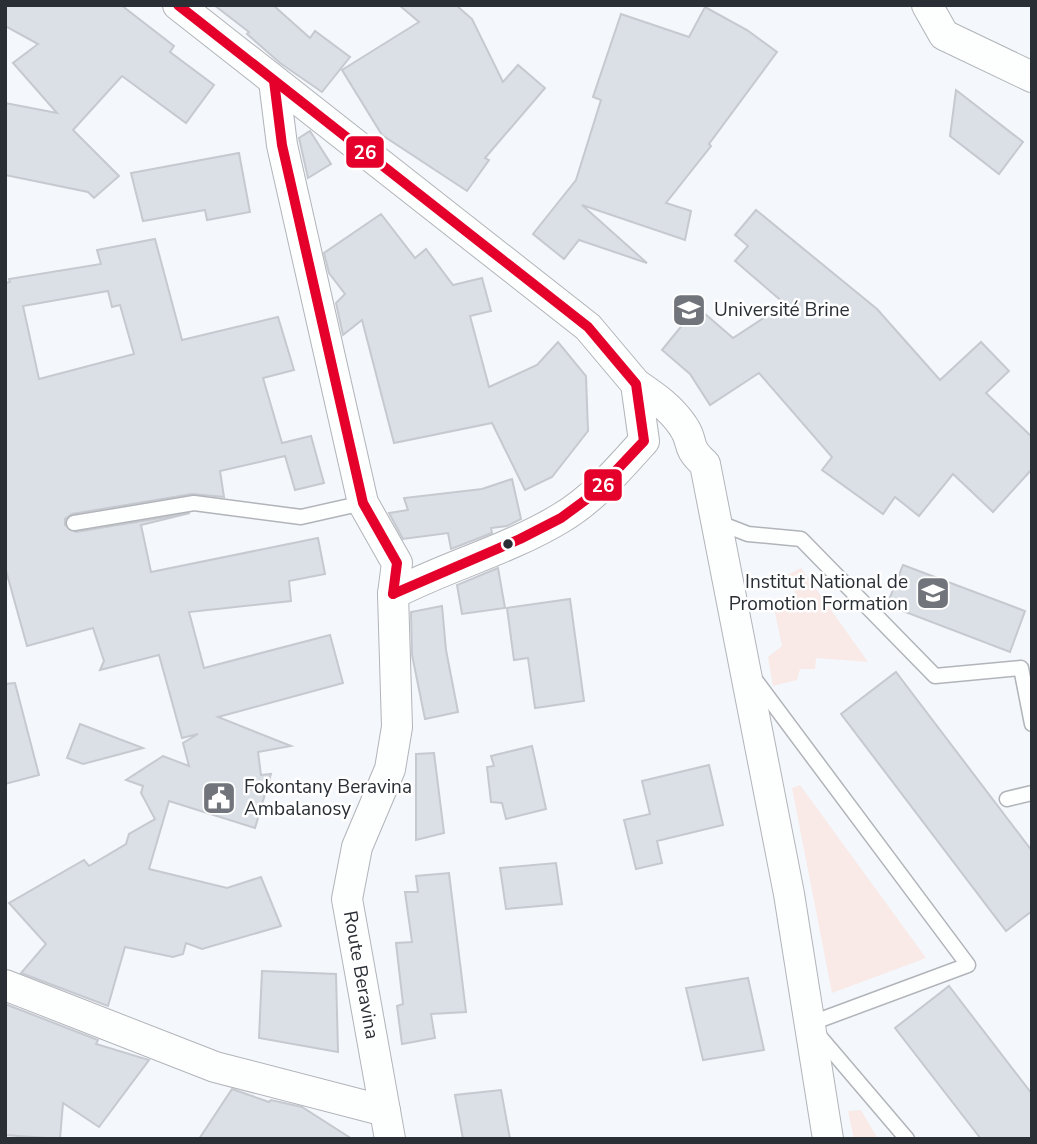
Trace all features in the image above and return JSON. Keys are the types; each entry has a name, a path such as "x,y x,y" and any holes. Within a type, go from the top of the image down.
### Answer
{"street":[{"path":"178,5 588,327 636,384 663,402 685,428 690,450 705,464 789,894 828,1139"},
{"path":"927,5 944,35 1032,77"},
{"name":"Route Beravina","path":"274,81 282,145 363,503 397,564 393,594 397,727 390,769 357,847 347,900 388,1125"},
{"path":"393,594 435,572 561,518 606,483 644,441 636,384"},
{"path":"5,985 215,1067 388,1125"}],"lane":[{"path":"74,523 194,503 301,517 363,503"},
{"path":"716,522 748,534 801,539 934,676 1021,668 1032,724"},
{"path":"746,668 968,965 809,1024 907,1139"},
{"path":"1007,799 1032,793"}],"shaded area":[{"path":"801,568 868,662 816,658 815,669 800,669 797,680 773,686 768,657 782,646 774,608 796,595 787,575"},
{"path":"800,785 926,958 832,993 792,788"},
{"path":"861,1110 878,1139 854,1139 848,1111"}],"building":[{"path":"5,5 121,5 174,46 170,52 214,85 186,123 122,76 73,130 119,176 94,198 88,192 5,175 5,103 57,113 13,63 38,44 5,26"},
{"path":"214,5 273,5 310,38 315,31 350,57 322,92 280,63 247,34 249,32"},
{"path":"399,5 456,5 472,19 503,82 518,65 545,88 485,158 489,160 467,191 382,135 342,70 419,22"},
{"path":"705,7 747,30 777,52 709,144 711,146 666,203 691,211 685,240 582,205 647,263 579,240 564,259 533,234 576,180 601,100 593,97 621,14 689,37"},
{"path":"956,90 1023,142 999,174 950,136"},
{"path":"310,131 331,164 308,178 299,138"},
{"path":"239,153 250,212 207,220 205,210 143,221 131,173"},
{"path":"756,210 877,309 940,380 981,342 1009,371 986,393 1032,437 1032,469 993,512 953,474 919,516 895,497 883,514 822,470 832,457 759,373 710,405 690,374 662,350 697,307 733,338 785,304 735,261 748,246 735,235"},
{"path":"381,214 415,258 426,249 453,285 482,278 491,311 470,316 489,387 537,365 558,342 586,376 588,431 552,477 525,490 492,423 394,443 362,320 343,335 336,303 345,294 329,273 324,253"},
{"path":"155,239 182,340 278,317 294,370 263,378 282,443 311,436 324,483 295,490 285,456 220,471 224,497 192,494 72,514 65,519 65,525 76,532 190,513 141,525 151,572 318,538 325,574 289,581 291,601 189,612 204,668 330,635 343,683 218,717 291,746 258,752 261,775 271,774 255,828 169,801 149,869 227,888 261,877 281,926 202,949 186,943 183,954 173,957 125,947 108,1006 21,973 46,944 9,903 84,860 89,866 126,844 129,834 155,819 141,793 143,786 126,780 163,756 189,766 183,743 198,734 182,738 159,655 100,670 104,661 93,628 27,646 5,567 5,283 10,282 9,279 101,264 97,250","holes":["108,291 112,307 120,305 134,354 39,379 23,306"]},
{"path":"512,479 521,519 507,526 491,528 492,533 451,549 448,533 403,539 389,513 408,510 404,498 482,489"},
{"path":"903,565 1025,611 1010,652 887,605"},
{"path":"498,568 505,608 462,614 457,585"},
{"path":"570,599 584,701 535,708 528,658 514,660 507,608"},
{"path":"442,606 446,650 458,712 425,719 412,655 411,612"},
{"path":"896,672 1032,851 1032,911 1006,931 841,714"},
{"path":"15,683 39,775 5,784 5,684"},
{"path":"80,724 143,748 83,764 67,758"},
{"path":"532,746 546,809 506,819 502,803 491,802 487,767 494,766 491,756"},
{"path":"434,753 444,833 416,840 416,754"},
{"path":"709,765 723,825 657,841 662,863 636,869 624,820 650,814 642,781"},
{"path":"556,863 562,904 506,909 500,868"},
{"path":"449,873 466,1012 431,1014 435,1038 402,1044 397,1006 403,1004 396,943 412,942 405,892 418,892 416,876"},
{"path":"262,971 336,974 338,1052 259,1038"},
{"path":"748,978 764,1050 703,1060 686,988"},
{"path":"949,986 1032,1094 1032,1139 981,1139 895,1028"},
{"path":"5,1004 98,1040 96,1044 149,1060 99,1127 63,1103 60,1139 5,1135"},
{"path":"232,1089 269,1102 271,1100 302,1107 352,1139 199,1139"},
{"path":"501,1090 510,1139 463,1139 455,1095"}],"transit line":[{"name":"26","path":"178,5 588,327 636,384 644,441 595,493 561,518 520,539 393,594"},
{"name":"26","path":"274,81 282,145 363,503 397,563 393,594"}],"place":[{"name":"Université Brine","path":"689,310"},
{"name":"Institut National de Promotion Formation","path":"933,593"},
{"name":"Fokontany Beravina Ambalanosy","path":"219,798"}]}
